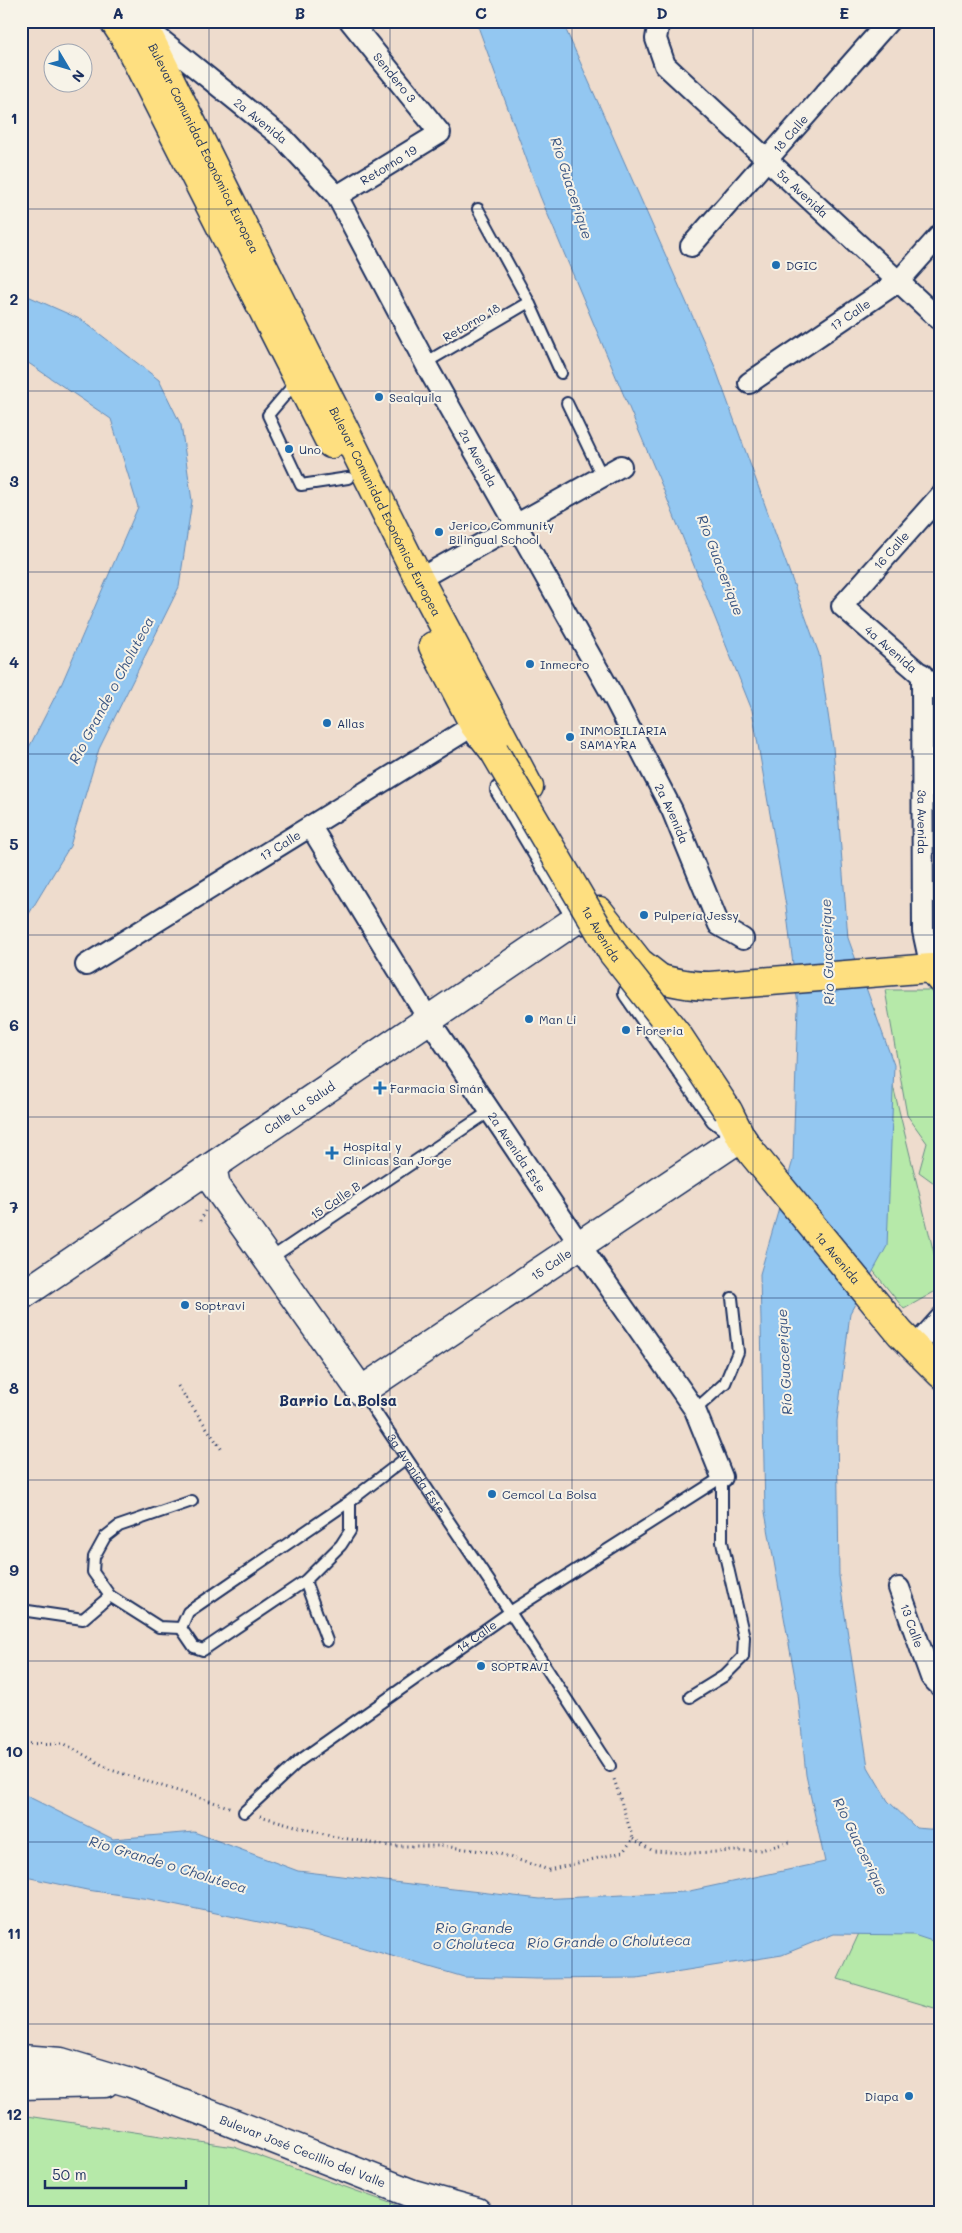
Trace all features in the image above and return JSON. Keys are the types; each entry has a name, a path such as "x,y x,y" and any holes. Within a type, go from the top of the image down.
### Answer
{"main road":[{"name":"Bulevar Comunidad Económica Europea","path":"114,21 129,46 474,725"},
{"name":"Bulevar Comunidad Económica Europea","path":"146,23 419,579 551,829 606,922 639,962 662,980"},
{"name":"1a Avenida","path":"474,725 494,750 612,952 679,1037 728,1111 747,1146 907,1340 941,1374"},
{"name":"3a Avenida","path":"577,919 589,919 596,924 624,962 634,970 662,980 692,986 938,967"},
{"name":"Calle La Salud","path":"21,1296 209,1176 429,1020 577,919"},
{"name":"15 Calle","path":"361,1391 580,1245 747,1146"},
{"name":"3a Avenida Este","path":"209,1176 361,1391"},
{"name":"Bulevar José Cecillio del Valle","path":"21,2059 61,2062 132,2083 413,2194 477,2212"},
{"path":"21,2075 60,2085"},
{"name":"Bulevar José Cecillio del Valle","path":"21,2085 132,2083"}],"street":[{"name":"Sendero 3","path":"350,21 440,133"},
{"name":"5a Avenida","path":"659,21 656,39 665,65 941,321"},
{"name":"18 Calle","path":"691,246 889,21"},
{"name":"2a Avenida","path":"146,23 284,139 337,196 425,363 614,698 672,810 719,925 743,939"},
{"name":"Retorno 19","path":"337,196 440,133"},
{"name":"17 Calle","path":"749,383 899,281 941,234"},
{"path":"419,579 621,466"},
{"name":"16 Calle","path":"842,606 941,495"},
{"name":"4a Avenida","path":"842,606 941,692"},
{"name":"3a Avenida","path":"922,674 923,931 938,967"},
{"name":"17 Calle","path":"86,965 474,725"},
{"name":"Bulevar Comunidad Económica Europea","path":"474,725 484,759 577,919"},
{"name":"2a Avenida Este","path":"311,827 429,1020 580,1245 695,1410 722,1477"},
{"name":"1a Avenida","path":"577,919 716,1118 747,1146"},
{"path":"907,1340 941,1318"},
{"name":"13 Calle","path":"899,1588 930,1678 941,1688"}],"lane":[{"path":"478,208 529,302 561,373"},
{"name":"Retorno 18","path":"425,363 529,302"},
{"path":"298,379 268,415 301,485 348,478"},
{"path":"566,402 602,476"},
{"name":"15 Calle B","path":"268,1260 490,1111"},
{"path":"695,1410 725,1383 738,1352 732,1298"},
{"name":"3a Avenida Este","path":"361,1391 510,1612 610,1766"},
{"path":"181,1628 188,1612 350,1501 406,1458"},
{"path":"690,1697 724,1676 743,1657 744,1637 722,1542 722,1477"},
{"name":"14 Calle","path":"244,1812 299,1761 510,1612 722,1477"},
{"path":"181,1628 159,1627 110,1596 93,1572 94,1557 105,1537 119,1526 192,1501"},
{"path":"181,1628 194,1648 203,1650 305,1580 341,1545 350,1531 350,1501"},
{"path":"305,1580 327,1641"},
{"path":"21,1610 83,1619 110,1596"}],"path":[{"path":"178,1386 222,1450"},
{"path":"21,1744 63,1743 111,1770 244,1812 330,1836 389,1846 442,1846 497,1852 549,1870 623,1852 633,1839"},
{"path":"610,1766 633,1839 653,1851 690,1853 762,1850 790,1842"}],"green space":[{"path":"885,990 932,990 941,1000 941,1188 919,1172 927,1143 907,1115"},
{"path":"874,1008 941,1282 941,1288 904,1309 851,1243 854,1034"},
{"path":"867,1916 941,1937 941,2010 838,1979"},
{"path":"21,2115 234,2147 415,2212 21,2212"}],"water":[{"path":"476,21 562,21 715,367 819,654 833,747 848,938 894,1065 887,1246 850,1313 837,1421 839,1576 868,1767 888,1801 916,1828 941,1830 941,1944 914,1935 834,1934 782,1955 637,1978 537,1979 464,1977 316,1934 149,1899 87,1890 21,1876 21,1793 113,1839 194,1832 298,1871 540,1899 685,1892 825,1862 806,1775 798,1694 765,1512 760,1274 793,1160 798,1006 786,906 752,710 662,486 540,196"},
{"name":"Río Grande o Choluteca","path":"21,293 82,320 159,380 181,425 192,501 179,587 99,749 70,846 21,927 21,763 62,683 138,507 111,419 21,358"}],"place":[{"name":"DGIC","path":"776,265"},
{"name":"Sealquila","path":"379,397"},
{"name":"Uno","path":"289,449"},
{"name":"Jerico Community Bilingual School","path":"439,532"},
{"name":"Inmecro","path":"530,664"},
{"name":"Allas","path":"327,723"},
{"name":"INMOBILIARIA SAMAYRA","path":"570,737"},
{"name":"Pulpería Jessy","path":"644,915"},
{"name":"Man Li","path":"529,1019"},
{"name":"Floreria","path":"626,1030"},
{"name":"Farmacia Simán","path":"380,1088"},
{"name":"Hospital y Clínicas San Jorge","path":"332,1153"},
{"name":"Soptravi","path":"185,1305"},
{"name":"Cemcol La Bolsa","path":"492,1494"},
{"name":"SOPTRAVI","path":"481,1666"},
{"name":"Diapa","path":"909,2096"}],"district":[{"name":"Barrio La Bolsa","path":"338,1400"}],"water label":[{"name":"Río Guacerique","path":"572,188"},
{"name":"Río Guacerique","path":"721,565"},
{"name":"Río Guacerique","path":"827,952"},
{"name":"Río Guacerique","path":"784,1362"},
{"name":"Río Guacerique","path":"861,1846"},
{"name":"Rio Grande o Choluteca","path":"474,1935"}]}
